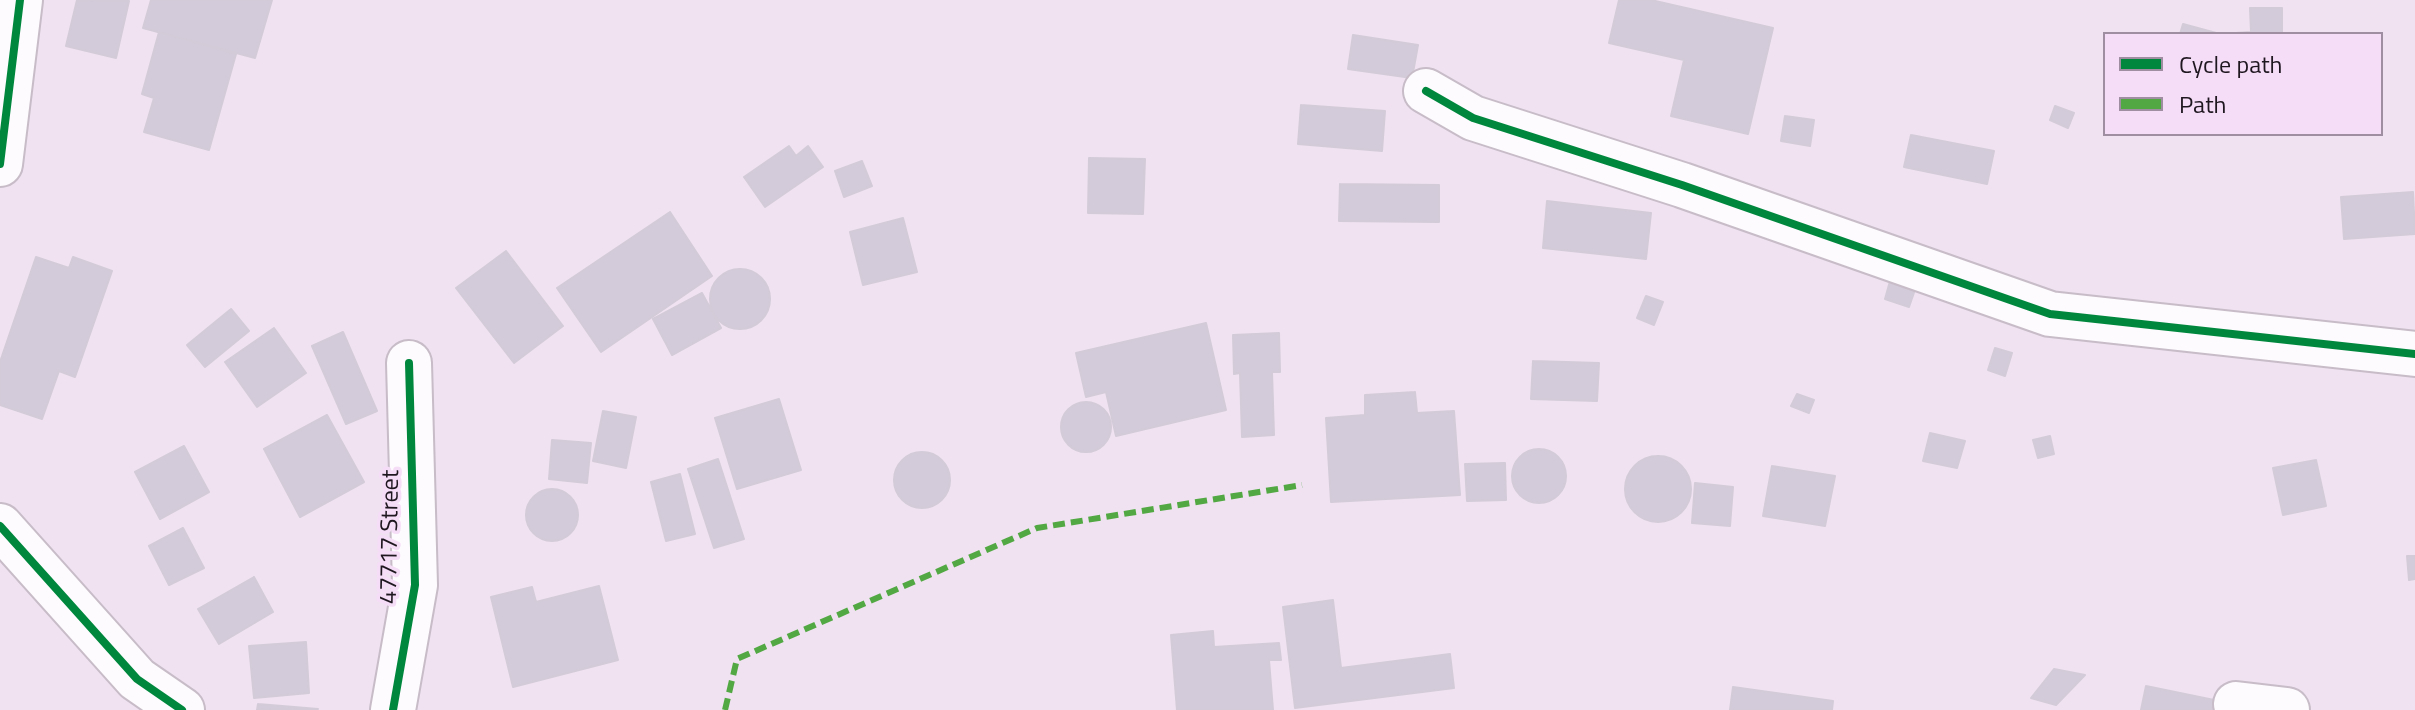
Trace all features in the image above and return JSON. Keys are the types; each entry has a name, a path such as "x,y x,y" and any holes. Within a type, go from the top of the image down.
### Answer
{"street":[{"path":"0,164 20,0"},
{"path":"1426,91 1473,118 1682,185 2050,314 2415,354"},
{"name":"47717 Street","path":"393,710 415,585 409,363"},
{"path":"0,526 137,679 182,710"},
{"path":"2238,710 2236,704 2287,710"}],"building":[{"path":"77,0 129,1 116,58 66,46"},
{"path":"151,0 272,0 255,58 143,28"},
{"path":"1619,0 1651,0 1773,28 1748,134 1671,116 1684,60 1609,43"},
{"path":"2250,8 2282,8 2282,32 2251,32"},
{"path":"2183,24 2213,32 2181,32"},
{"path":"159,32 236,54 209,150 144,132 154,98 142,94"},
{"path":"1353,35 1418,45 1412,78 1348,69"},
{"path":"1301,105 1385,111 1382,151 1298,144"},
{"path":"2055,106 2074,113 2068,128 2050,120"},
{"path":"1785,116 1814,120 1810,146 1781,141"},
{"path":"1911,135 1994,151 1987,184 1904,167"},
{"path":"789,146 796,156 808,146 823,167 765,207 744,177"},
{"path":"1089,158 1145,159 1143,214 1088,213"},
{"path":"862,161 872,186 844,197 835,171"},
{"path":"1340,184 1439,185 1439,222 1339,221"},
{"path":"2413,192 2415,234 2344,239 2341,197"},
{"path":"1547,201 1651,213 1646,259 1543,248"},
{"path":"670,212 712,276 601,352 557,288"},
{"path":"903,218 917,272 863,285 850,232"},
{"path":"506,251 563,326 514,363 456,288"},
{"path":"36,257 69,268 73,257 112,271 75,377 59,371 42,419 0,405 0,362"},
{"path":"740,269 752,271 761,278 768,287 768,311 761,320 752,327 740,329 728,327 719,320 712,311 710,299 712,287 719,278 728,271"},
{"path":"1892,274 1918,281 1909,307 1885,299"},
{"path":"702,293 721,328 672,355 653,319"},
{"path":"1646,296 1663,302 1654,325 1637,318"},
{"path":"231,309 249,331 205,367 187,345"},
{"path":"1206,323 1226,410 1116,436 1106,392 1086,397 1076,353"},
{"path":"274,328 306,373 257,407 225,362"},
{"path":"343,332 377,411 346,424 312,346"},
{"path":"1279,333 1280,372 1272,372 1274,435 1242,437 1240,373 1234,374 1233,335"},
{"path":"1995,348 2012,353 2005,376 1988,370"},
{"path":"1533,361 1599,363 1597,401 1531,399"},
{"path":"1415,392 1417,413 1454,411 1460,495 1331,502 1326,418 1365,415 1365,395"},
{"path":"1797,394 1814,400 1809,413 1791,406"},
{"path":"779,399 801,470 737,489 715,418"},
{"path":"1086,402 1104,409 1111,427 1104,445 1086,452 1068,445 1061,427 1068,409"},
{"path":"603,411 636,417 626,468 593,461"},
{"path":"327,415 364,482 300,517 264,449"},
{"path":"1930,433 1965,441 1957,468 1923,461"},
{"path":"2050,436 2054,454 2038,458 2033,440"},
{"path":"552,440 591,443 587,483 549,479"},
{"path":"184,446 209,492 160,519 135,472"},
{"path":"1539,449 1558,457 1566,476 1558,495 1539,503 1520,495 1512,476 1520,457"},
{"path":"922,452 942,460 950,480 942,500 922,508 902,500 894,480 902,460"},
{"path":"1664,456 1682,465 1689,476 1689,502 1682,513 1671,520 1652,522 1639,517 1630,508 1625,483 1630,470 1639,461"},
{"path":"718,459 744,539 714,548 688,469"},
{"path":"2316,460 2326,506 2283,515 2273,468"},
{"path":"1505,463 1506,500 1467,501 1465,464"},
{"path":"1772,466 1835,476 1825,526 1763,516"},
{"path":"680,474 695,534 666,541 651,482"},
{"path":"1695,483 1733,487 1730,526 1692,523"},
{"path":"552,489 570,497 578,515 570,533 552,541 534,533 526,515 534,497"},
{"path":"183,528 204,568 169,585 149,546"},
{"path":"2407,556 2415,556 2415,579 2409,580"},
{"path":"254,577 273,612 219,644 198,609"},
{"path":"599,586 618,660 513,687 491,597 532,587 536,602"},
{"path":"1333,600 1341,668 1450,654 1454,688 1295,708 1283,607"},
{"path":"1213,631 1214,647 1279,643 1281,660 1269,660 1273,710 1177,710 1171,635"},
{"path":"306,642 309,693 254,698 249,646"},
{"path":"2054,669 2085,675 2056,705 2031,698"},
{"path":"2146,686 2214,700 2212,710 2141,710"},
{"path":"1733,687 1833,701 1832,710 1730,710"},
{"path":"258,704 318,709 257,710"}],"marked path":[{"path":"725,710 737,659 1037,528 1302,485"}],"cycle path":[{"path":"0,164 20,0"},
{"path":"1426,91 1473,118 1682,185 2050,314 2415,354"},
{"path":"393,710 415,585 409,363"},
{"path":"0,526 137,679 182,710"}]}
